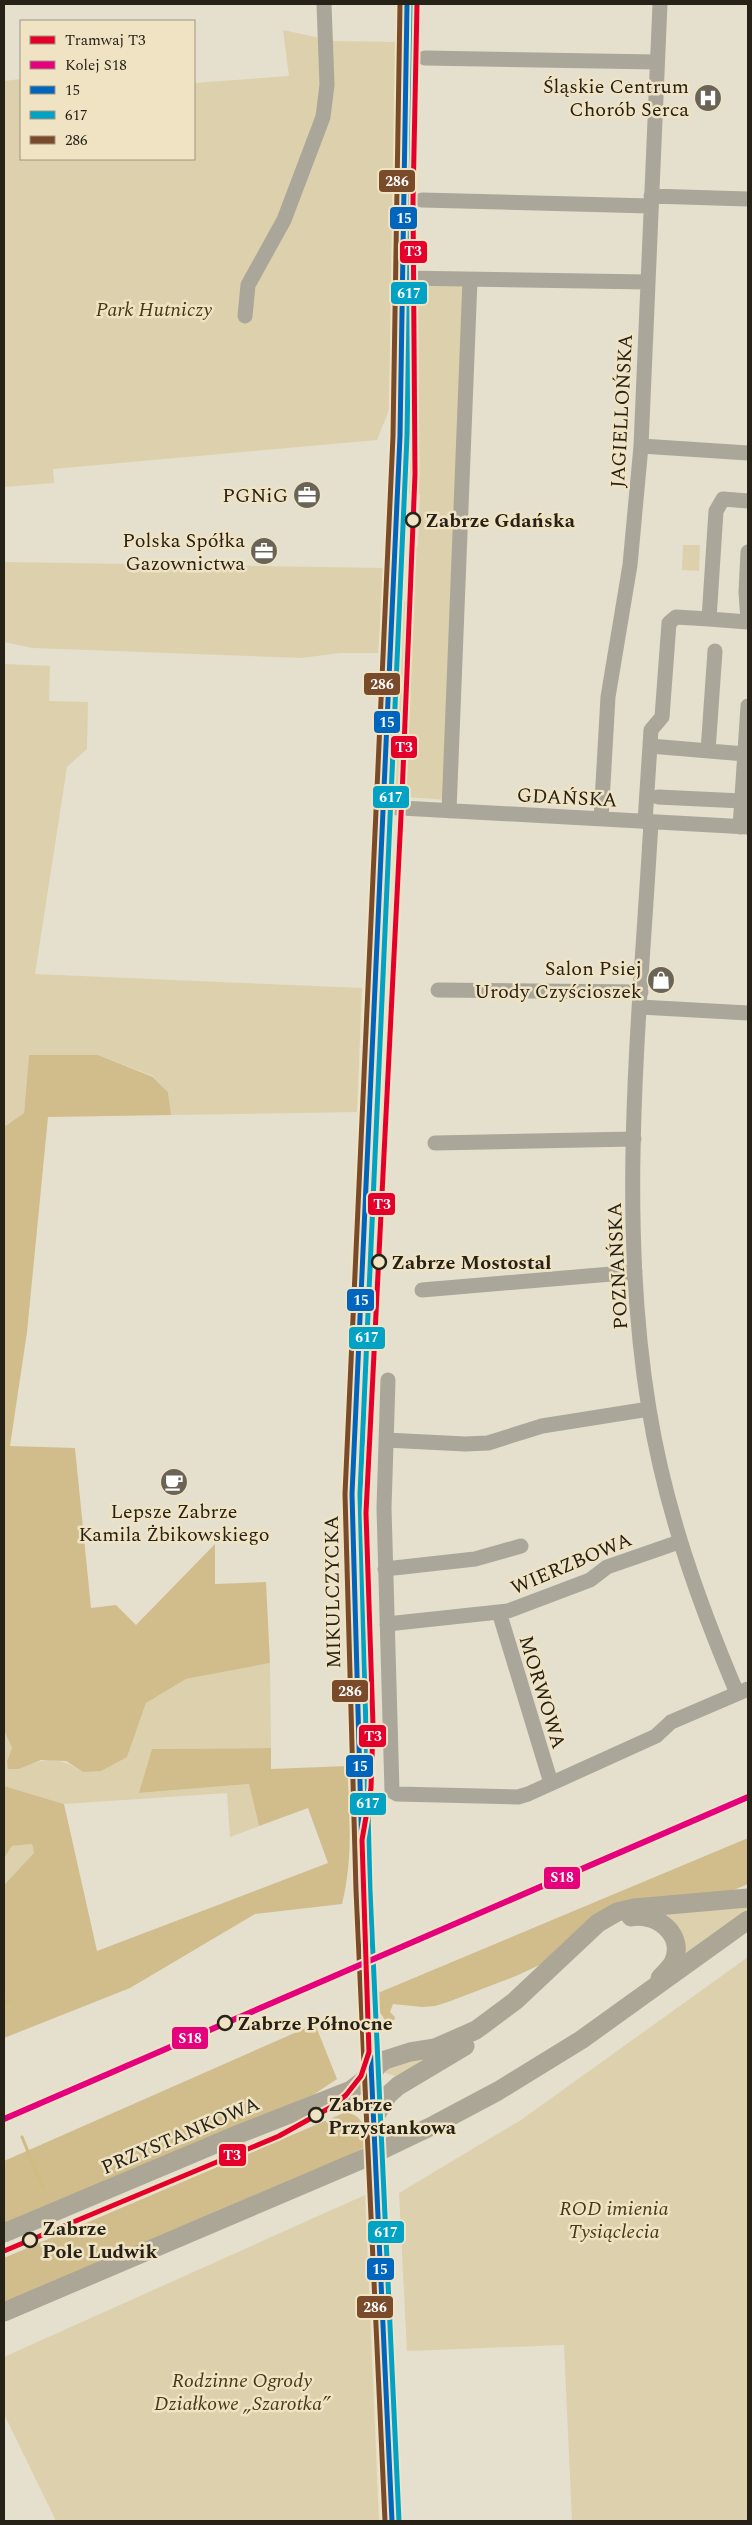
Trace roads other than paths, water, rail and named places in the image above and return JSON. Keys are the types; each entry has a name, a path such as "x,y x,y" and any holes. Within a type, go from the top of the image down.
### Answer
{"main road":[{"name":"MIKULCZYCKA","path":"364,1890 352,1494 378,957 400,436 407,4"},
{"name":"PRZYSTANKOWA","path":"4,2233 239,2134 351,2090 372,2074 378,2064 386,2060 410,2052 436,2048 476,2030 515,2001 598,1923 617,1912 634,1908 748,1898"},
{"path":"374,2118 388,2095 407,2081 459,2050 507,2015 602,1928 620,1919 635,1916 654,1919 665,1924 674,1936 676,1948 673,1964 628,2008"},
{"path":"388,2154 551,2059 628,2008 748,1920"},
{"path":"4,2312 469,2119 556,2069 634,2017 748,1934"},
{"path":"368,1994 372,2074 398,2081 407,2081"},
{"path":"369,2028 387,2046 410,2052"},
{"path":"4,2324 364,2164"}],"street":[{"path":"245,316 248,285 284,220 323,117 327,85 324,4"},
{"name":"JAGIELLOŃSKA","path":"601,819 609,688 630,565 641,446 650,201 660,4"},
{"path":"425,58 656,62"},
{"path":"422,200 650,201 748,199"},
{"path":"403,278 647,282"},
{"path":"449,811 470,280"},
{"path":"641,446 748,453"},
{"path":"709,619 716,511 723,500 748,501"},
{"path":"748,552 746,592 748,622"},
{"name":"POZNAŃSKA","path":"743,1691 694,1589 679,1542 649,1408 635,1272 634,1139 651,730 662,717 669,623 676,617 748,622"},
{"path":"708,751 715,651"},
{"path":"744,827 742,801 748,706"},
{"path":"650,746 745,754"},
{"path":"658,796 742,801"},
{"name":"GDAŃSKA","path":"383,807 744,827"},
{"path":"438,990 640,1000 748,1013"},
{"path":"435,1143 634,1139"},
{"path":"422,1290 635,1272"},
{"path":"388,1380 386,1569 392,1791 396,1794 504,1798 528,1794 656,1736 671,1722 743,1691"},
{"path":"386,1440 466,1444 488,1443 542,1426 649,1408"},
{"name":"WIERZBOWA","path":"387,1624 499,1612 542,1599 552,1593 590,1580 607,1567 679,1542"},
{"path":"386,1569 475,1559 521,1546"},
{"name":"MORWOWA","path":"499,1612 551,1783"},
{"path":"372,2074 392,2521"}],"waterway":[{"path":"4,2003 10,2000"},
{"path":"22,2137 43,2188"}],"tunnel":[{"path":"363,1890 368,1994"}],"tram line":[{"name":"T3","path":"4,2251 279,2136 333,2106 346,2095 361,2076 369,2052 362,1840 371,1788 373,1725 366,1513 402,796 415,474 413,200 417,4"}],"rail line":[{"name":"S18","path":"4,2119 748,1797"}],"place":[{"name":"Śląskie Centrum Chorób Serca","path":"708,98"},
{"name":"PGNiG","path":"307,495"},
{"name":"Zabrze Gdańska","path":"413,520"},
{"name":"Polska Spółka Gazownictwa","path":"264,551"},
{"name":"Salon Psiej Urody Czyścioszek","path":"661,980"},
{"name":"Zabrze Mostostal","path":"379,1262"},
{"name":"Lepsze Zabrze Kamila Żbikowskiego","path":"174,1482"},
{"name":"Zabrze Północne","path":"225,2023"},
{"name":"Zabrze Przystankowa","path":"316,2115"},
{"name":"Zabrze Pole Ludwik","path":"30,2240"}],"park label":[{"name":"Park Hutniczy","path":"154,309"},
{"name":"ROD imienia Tysiąclecia","path":"614,2220"},
{"name":"Rodzinne Ogrody Działkowe „Szarotka”","path":"242,2392"}]}
